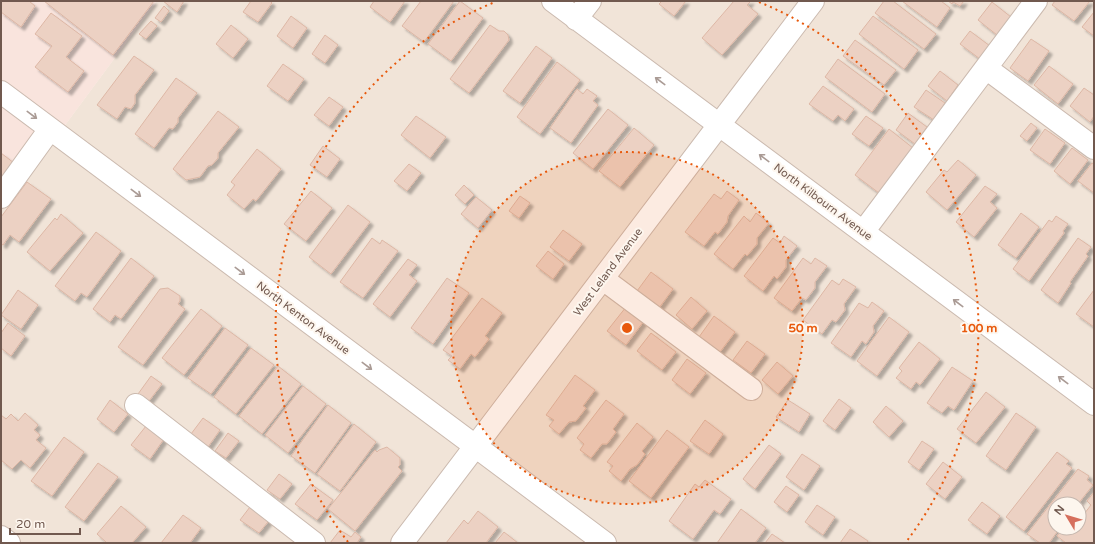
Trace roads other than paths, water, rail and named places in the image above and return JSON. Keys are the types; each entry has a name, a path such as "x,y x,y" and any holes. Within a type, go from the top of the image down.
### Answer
{"street":[{"name":"North Kilbourn Avenue","path":"553,1 1094,404"},
{"path":"576,19 590,1"},
{"name":"West Leland Avenue","path":"402,543 814,1"},
{"path":"863,232 1036,1"},
{"path":"986,68 1094,148"},
{"name":"North Kenton Avenue","path":"1,92 475,447 606,543"},
{"path":"1,197 50,129"},
{"path":"602,279 751,389"},
{"path":"136,405 314,543"},
{"path":"1,537 8,543"}]}
